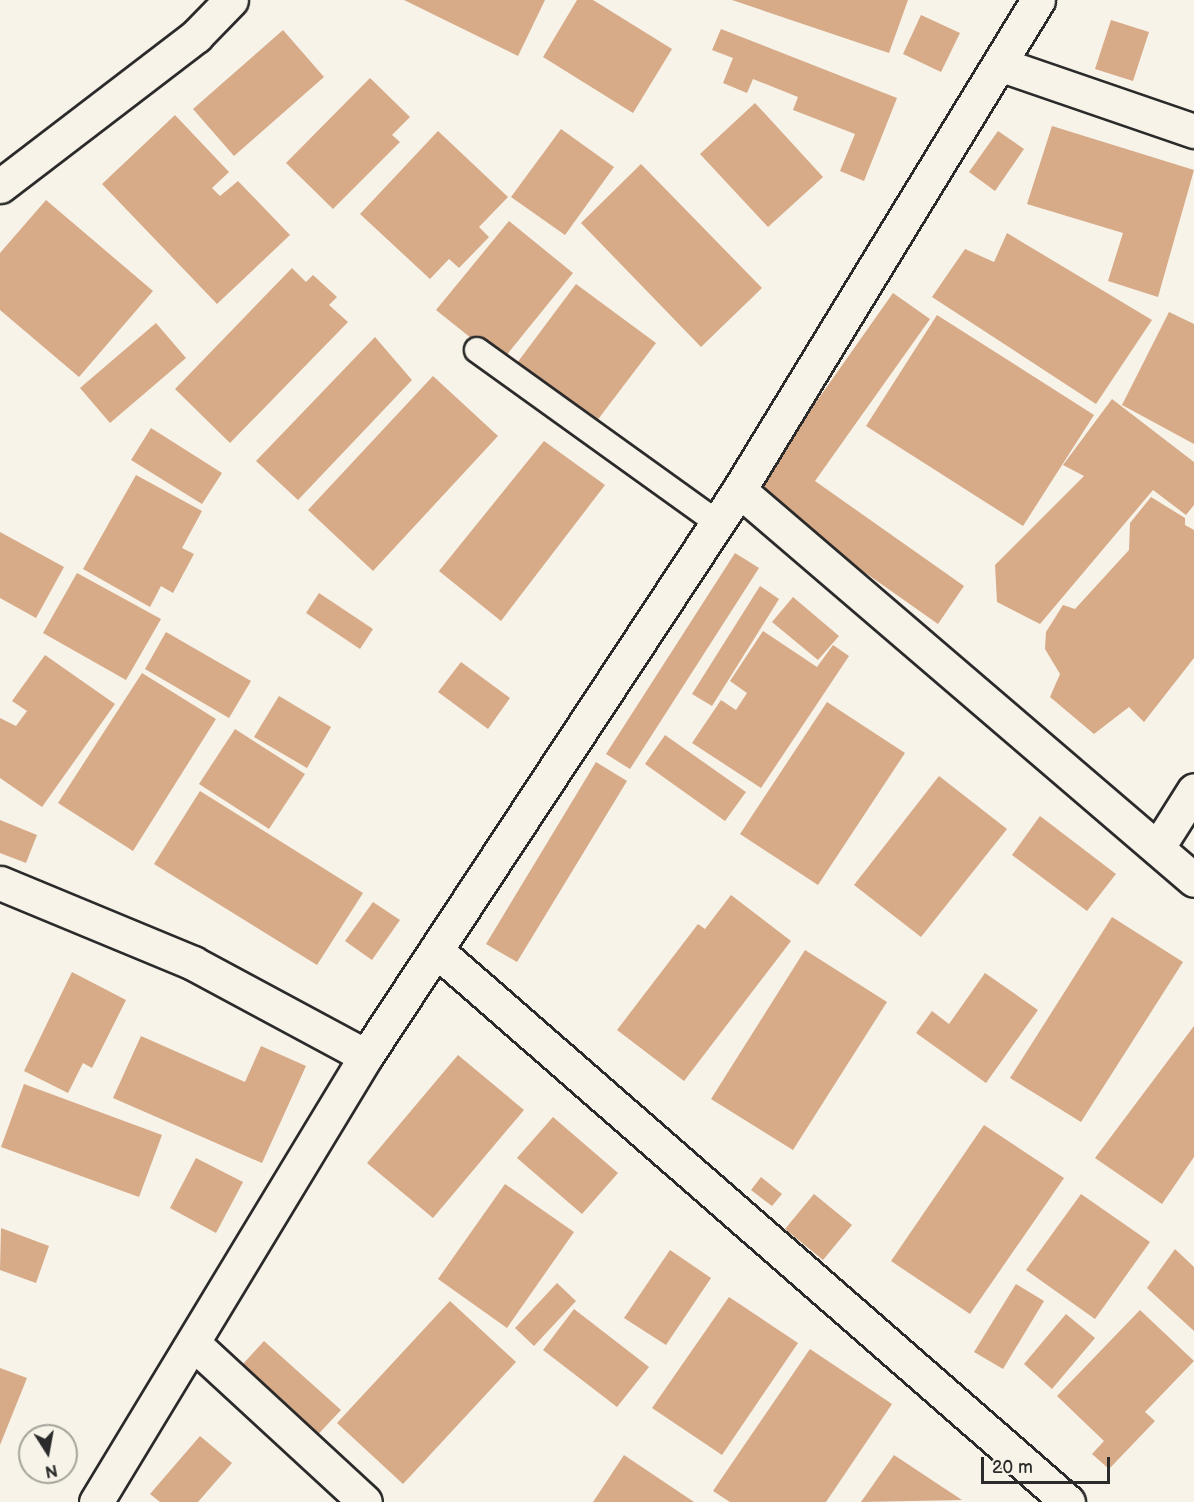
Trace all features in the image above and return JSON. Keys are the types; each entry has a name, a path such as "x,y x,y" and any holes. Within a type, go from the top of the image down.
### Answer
{"street":[{"path":"0,186 196,36 231,0"},
{"path":"96,1502 195,1345 366,1056 716,521 739,490 1002,65 1038,0"},
{"path":"1002,65 1194,131"},
{"path":"739,490 1158,846 1194,880"},
{"path":"1158,846 1194,790"},
{"path":"0,883 193,963 366,1056"},
{"path":"436,950 1068,1502"},
{"path":"195,1345 365,1502"}],"lane":[{"path":"477,350 716,521"}],"building":[{"path":"404,0 545,0 518,56"},
{"path":"577,0 593,0 672,49 633,113 543,57"},
{"path":"732,0 908,0 889,53"},
{"path":"921,15 960,33 941,72 903,54"},
{"path":"1111,20 1149,32 1133,81 1095,69"},
{"path":"721,29 897,98 864,181 840,171 855,134 793,110 798,97 753,79 747,93 723,83 733,58 712,50"},
{"path":"283,30 324,77 234,156 193,109"},
{"path":"370,78 410,117 392,135 400,142 333,209 286,163"},
{"path":"755,103 823,177 768,227 700,154"},
{"path":"175,115 229,172 212,188 220,196 238,181 290,235 217,304 102,184"},
{"path":"1052,126 1194,170 1158,297 1108,281 1123,233 1027,204"},
{"path":"561,129 614,167 565,235 511,197"},
{"path":"438,131 508,197 479,227 489,237 459,268 449,259 430,279 360,214"},
{"path":"998,131 1024,149 995,191 969,172"},
{"path":"641,164 762,288 701,347 581,223"},
{"path":"46,200 153,291 79,377 0,310 0,253"},
{"path":"509,221 573,273 501,362 436,310"},
{"path":"1007,233 1152,320 1096,404 932,297 965,249 994,262"},
{"path":"292,268 306,282 313,275 337,297 329,305 348,322 230,443 175,389"},
{"path":"576,284 656,343 596,422 517,363"},
{"path":"893,293 930,319 815,481 964,586 938,624 752,493"},
{"path":"1169,312 1194,324 1194,444 1122,405"},
{"path":"937,315 1094,415 1023,526 866,426"},
{"path":"156,323 186,358 110,423 80,388"},
{"path":"375,337 412,380 298,500 256,461"},
{"path":"433,376 498,436 373,571 308,510"},
{"path":"1112,399 1194,462 1194,505 1186,515 1153,490 1040,624 997,602 995,565 1084,476 1063,465"},
{"path":"151,428 222,473 202,504 131,460"},
{"path":"544,441 605,485 501,621 439,571"},
{"path":"136,475 202,511 182,548 194,554 173,593 161,586 150,607 83,569"},
{"path":"1151,497 1185,518 1185,525 1194,530 1194,658 1144,722 1129,707 1094,734 1050,697 1060,674 1045,649 1046,632 1063,605 1075,609 1129,550 1130,523"},
{"path":"0,532 64,567 36,618 0,598"},
{"path":"735,553 759,568 630,769 606,754"},
{"path":"77,573 161,619 126,680 43,633"},
{"path":"760,586 779,599 712,706 692,694"},
{"path":"319,593 373,629 360,649 306,613"},
{"path":"793,597 839,636 818,660 772,622"},
{"path":"763,631 817,667 833,645 849,656 761,788 692,743 721,700 736,710 747,693 730,681"},
{"path":"166,632 251,681 229,718 145,669"},
{"path":"45,655 115,704 42,807 0,778 0,718 16,726 27,711 12,701"},
{"path":"461,662 510,698 488,729 438,692"},
{"path":"142,673 216,719 133,851 58,803"},
{"path":"279,696 331,727 307,768 254,737"},
{"path":"827,702 905,753 818,885 740,834"},
{"path":"235,729 305,774 269,829 199,784"},
{"path":"665,735 746,792 725,821 645,764"},
{"path":"596,762 627,781 517,962 486,944"},
{"path":"939,776 1007,829 921,937 854,885"},
{"path":"200,791 363,893 317,965 154,864"},
{"path":"1040,816 1116,874 1087,911 1012,855"},
{"path":"0,820 37,835 26,863 0,853"},
{"path":"731,895 791,941 684,1081 617,1030 698,924 705,929"},
{"path":"373,902 400,920 372,960 345,941"},
{"path":"1112,917 1183,962 1081,1122 1010,1078"},
{"path":"805,950 887,1002 793,1150 711,1099"},
{"path":"72,972 126,1000 92,1068 83,1063 68,1093 24,1071"},
{"path":"985,973 1038,1010 986,1083 916,1033 932,1011 949,1024"},
{"path":"1194,1026 1194,1157 1162,1204 1095,1158"},
{"path":"141,1036 245,1082 261,1046 306,1066 262,1163 113,1098"},
{"path":"458,1055 524,1110 433,1218 367,1163"},
{"path":"24,1084 162,1135 139,1197 1,1147"},
{"path":"553,1117 618,1173 582,1214 517,1158"},
{"path":"984,1125 1064,1178 970,1314 891,1261"},
{"path":"196,1158 243,1182 216,1233 170,1208"},
{"path":"761,1177 782,1194 772,1206 751,1190"},
{"path":"505,1184 574,1232 507,1328 438,1279"},
{"path":"814,1194 852,1225 823,1260 785,1229"},
{"path":"1081,1194 1150,1242 1095,1319 1026,1270"},
{"path":"1,1228 49,1246 36,1283 0,1270"},
{"path":"1175,1249 1194,1267 1194,1331 1147,1288"},
{"path":"670,1250 711,1278 666,1345 624,1318"},
{"path":"557,1283 576,1301 534,1346 515,1328"},
{"path":"1016,1284 1044,1301 1003,1369 974,1352"},
{"path":"729,1297 798,1343 722,1455 652,1408"},
{"path":"450,1301 516,1362 403,1484 337,1423"},
{"path":"574,1309 649,1367 617,1407 543,1350"},
{"path":"1140,1310 1194,1361 1145,1412 1155,1421 1109,1469 1092,1454 1104,1441 1057,1396"},
{"path":"1066,1314 1095,1338 1052,1389 1024,1364"},
{"path":"264,1341 341,1410 309,1444 232,1376"},
{"path":"810,1349 892,1404 826,1502 730,1502 713,1491"},
{"path":"0,1368 27,1378 0,1445"},
{"path":"200,1436 232,1463 198,1502 160,1502 150,1494"},
{"path":"624,1455 694,1502 593,1502"},
{"path":"894,1455 962,1500 861,1502"}]}
